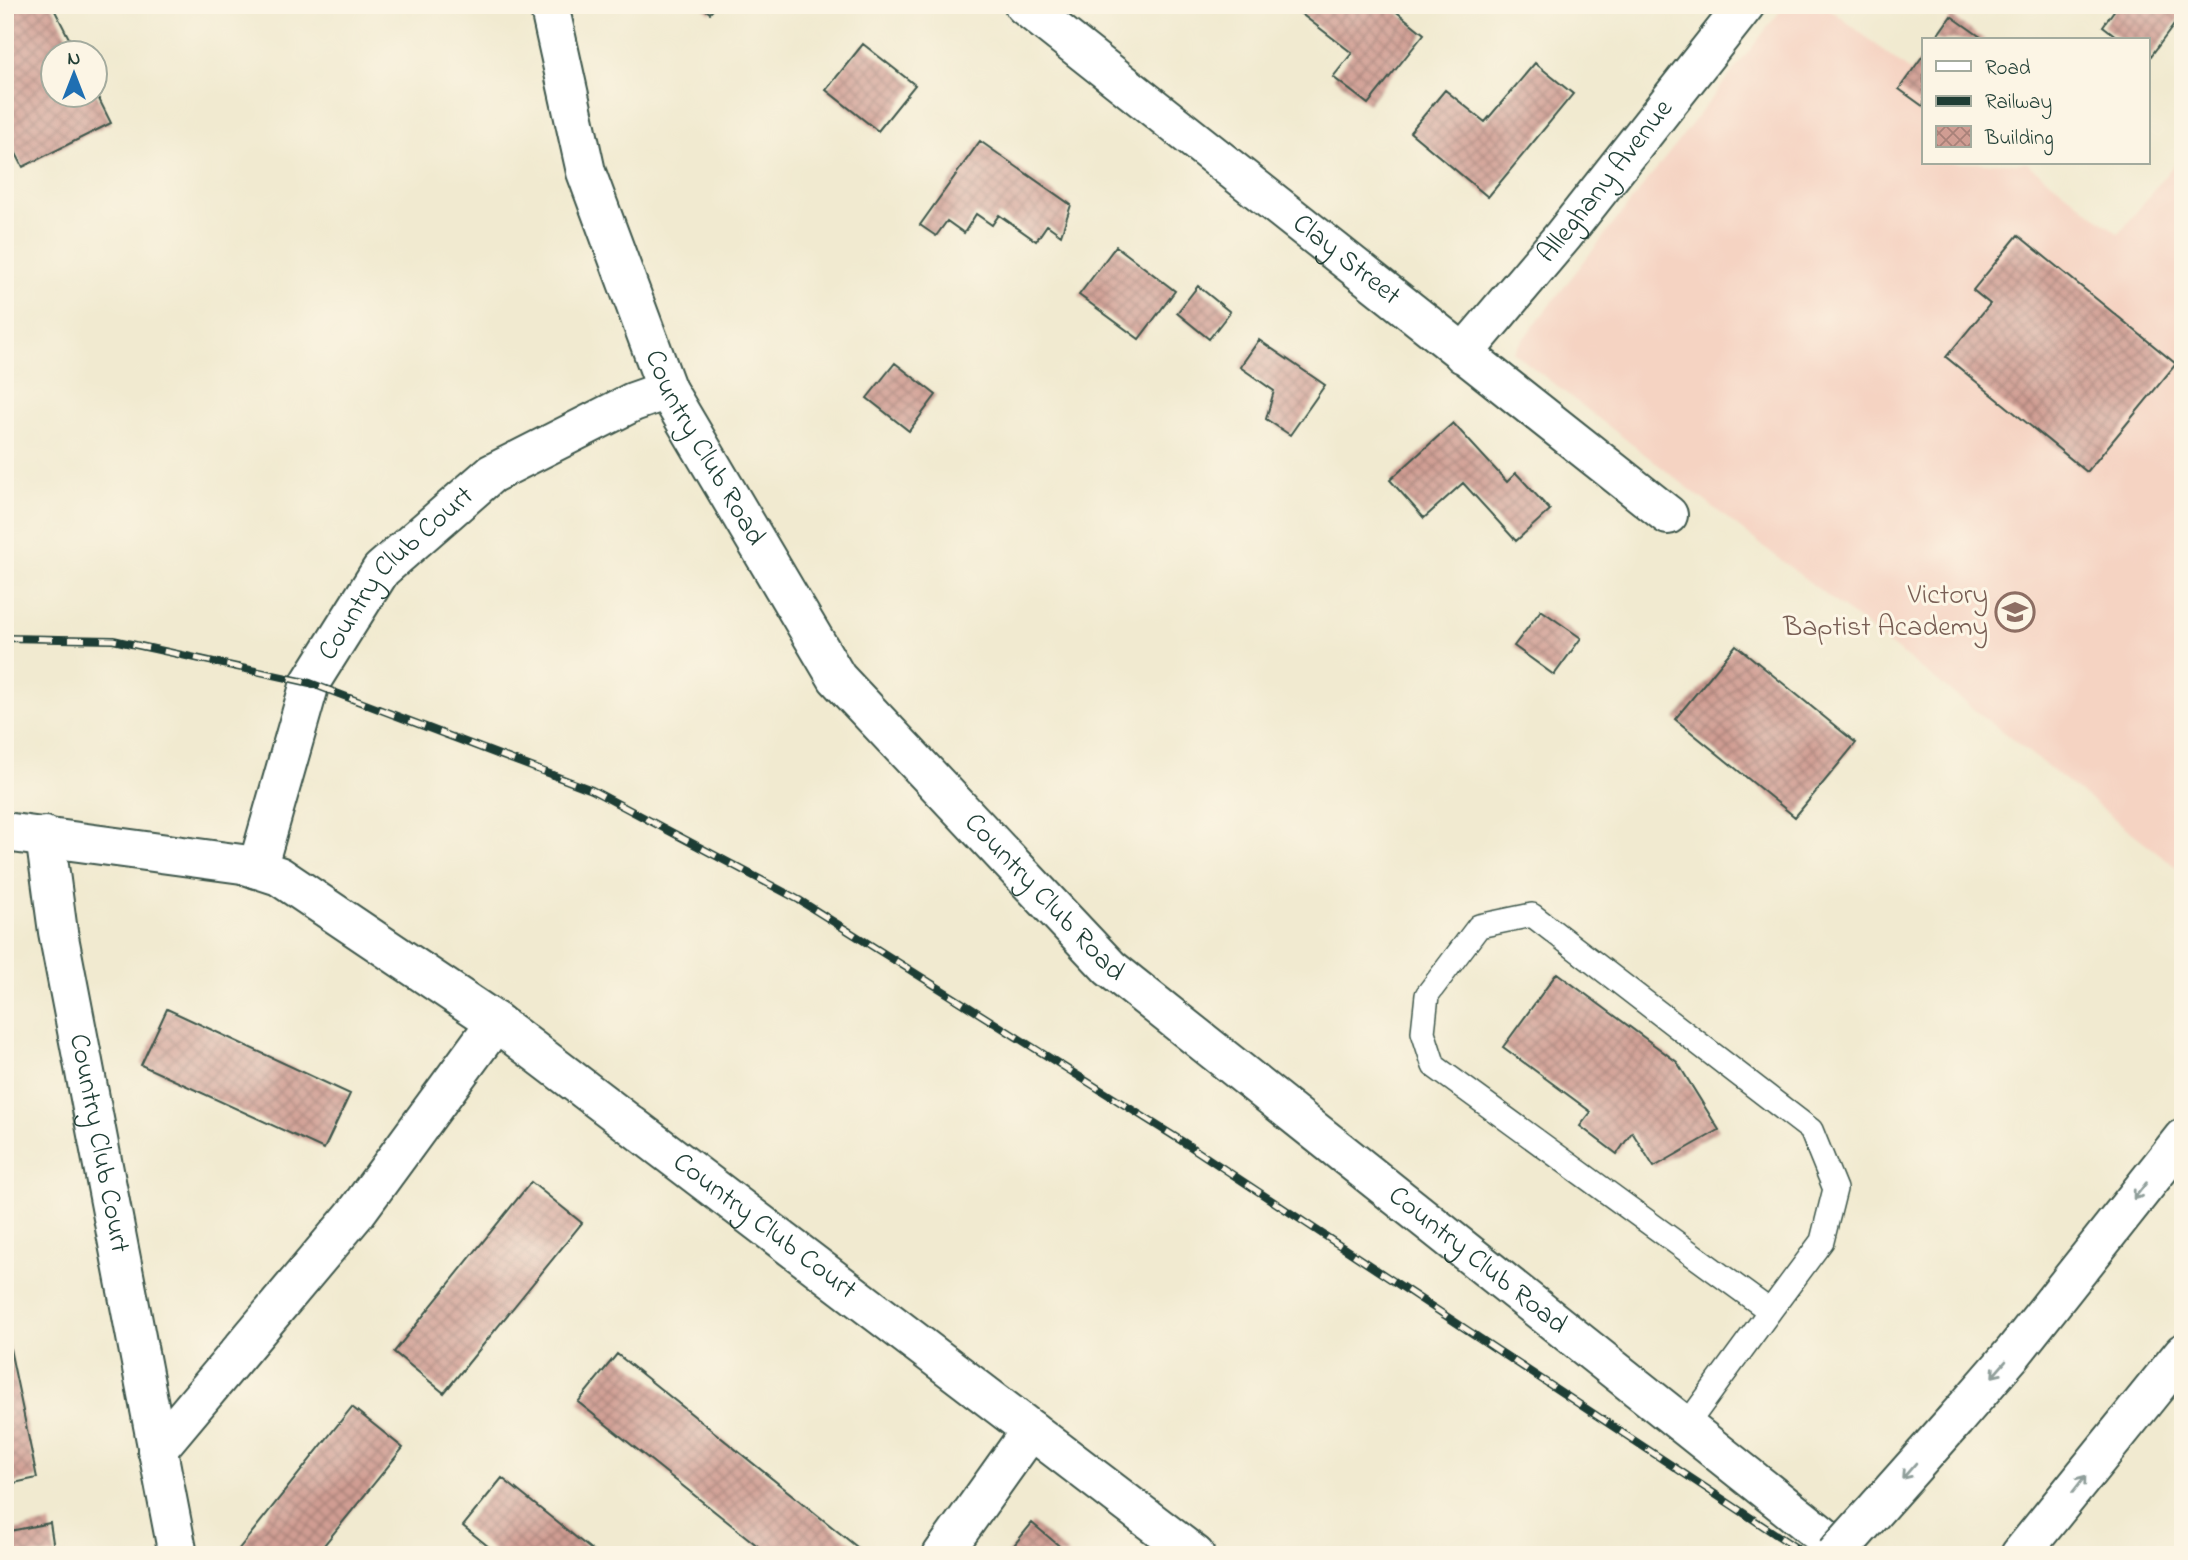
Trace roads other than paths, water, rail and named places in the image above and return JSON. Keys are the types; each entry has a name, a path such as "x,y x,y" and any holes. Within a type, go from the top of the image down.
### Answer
{"main road":[{"name":"Country Club Road","path":"549,5 586,172 667,390 837,678 1110,968 1847,1555"},
{"name":"Clay Street","path":"1024,5 1668,515"},
{"name":"Alleghany Avenue","path":"1463,354 1563,236 1745,5"},
{"name":"Country Club Court","path":"257,869 310,683 381,570 491,474 633,402 667,390"},
{"name":"Country Club Court","path":"5,832 257,869 279,876 496,1022 1195,1555"},
{"name":"Country Club Court","path":"45,836 58,932 178,1555"},
{"path":"157,1450 364,1203 496,1022"},
{"path":"1835,1555 2013,1353 2183,1138"},
{"path":"2028,1546 2183,1353"},
{"path":"942,1555 1031,1430"}],"lane":[{"path":"1685,1427 1822,1241 1835,1189 1811,1130 1532,915 1479,926 1427,995 1423,1032 1434,1066 1770,1311"}],"railway":[{"path":"5,638 113,640 310,683 592,790 799,900 1188,1145 1807,1555"}],"place":[{"name":"Victory Baptist Academy","path":"2015,612"}]}
